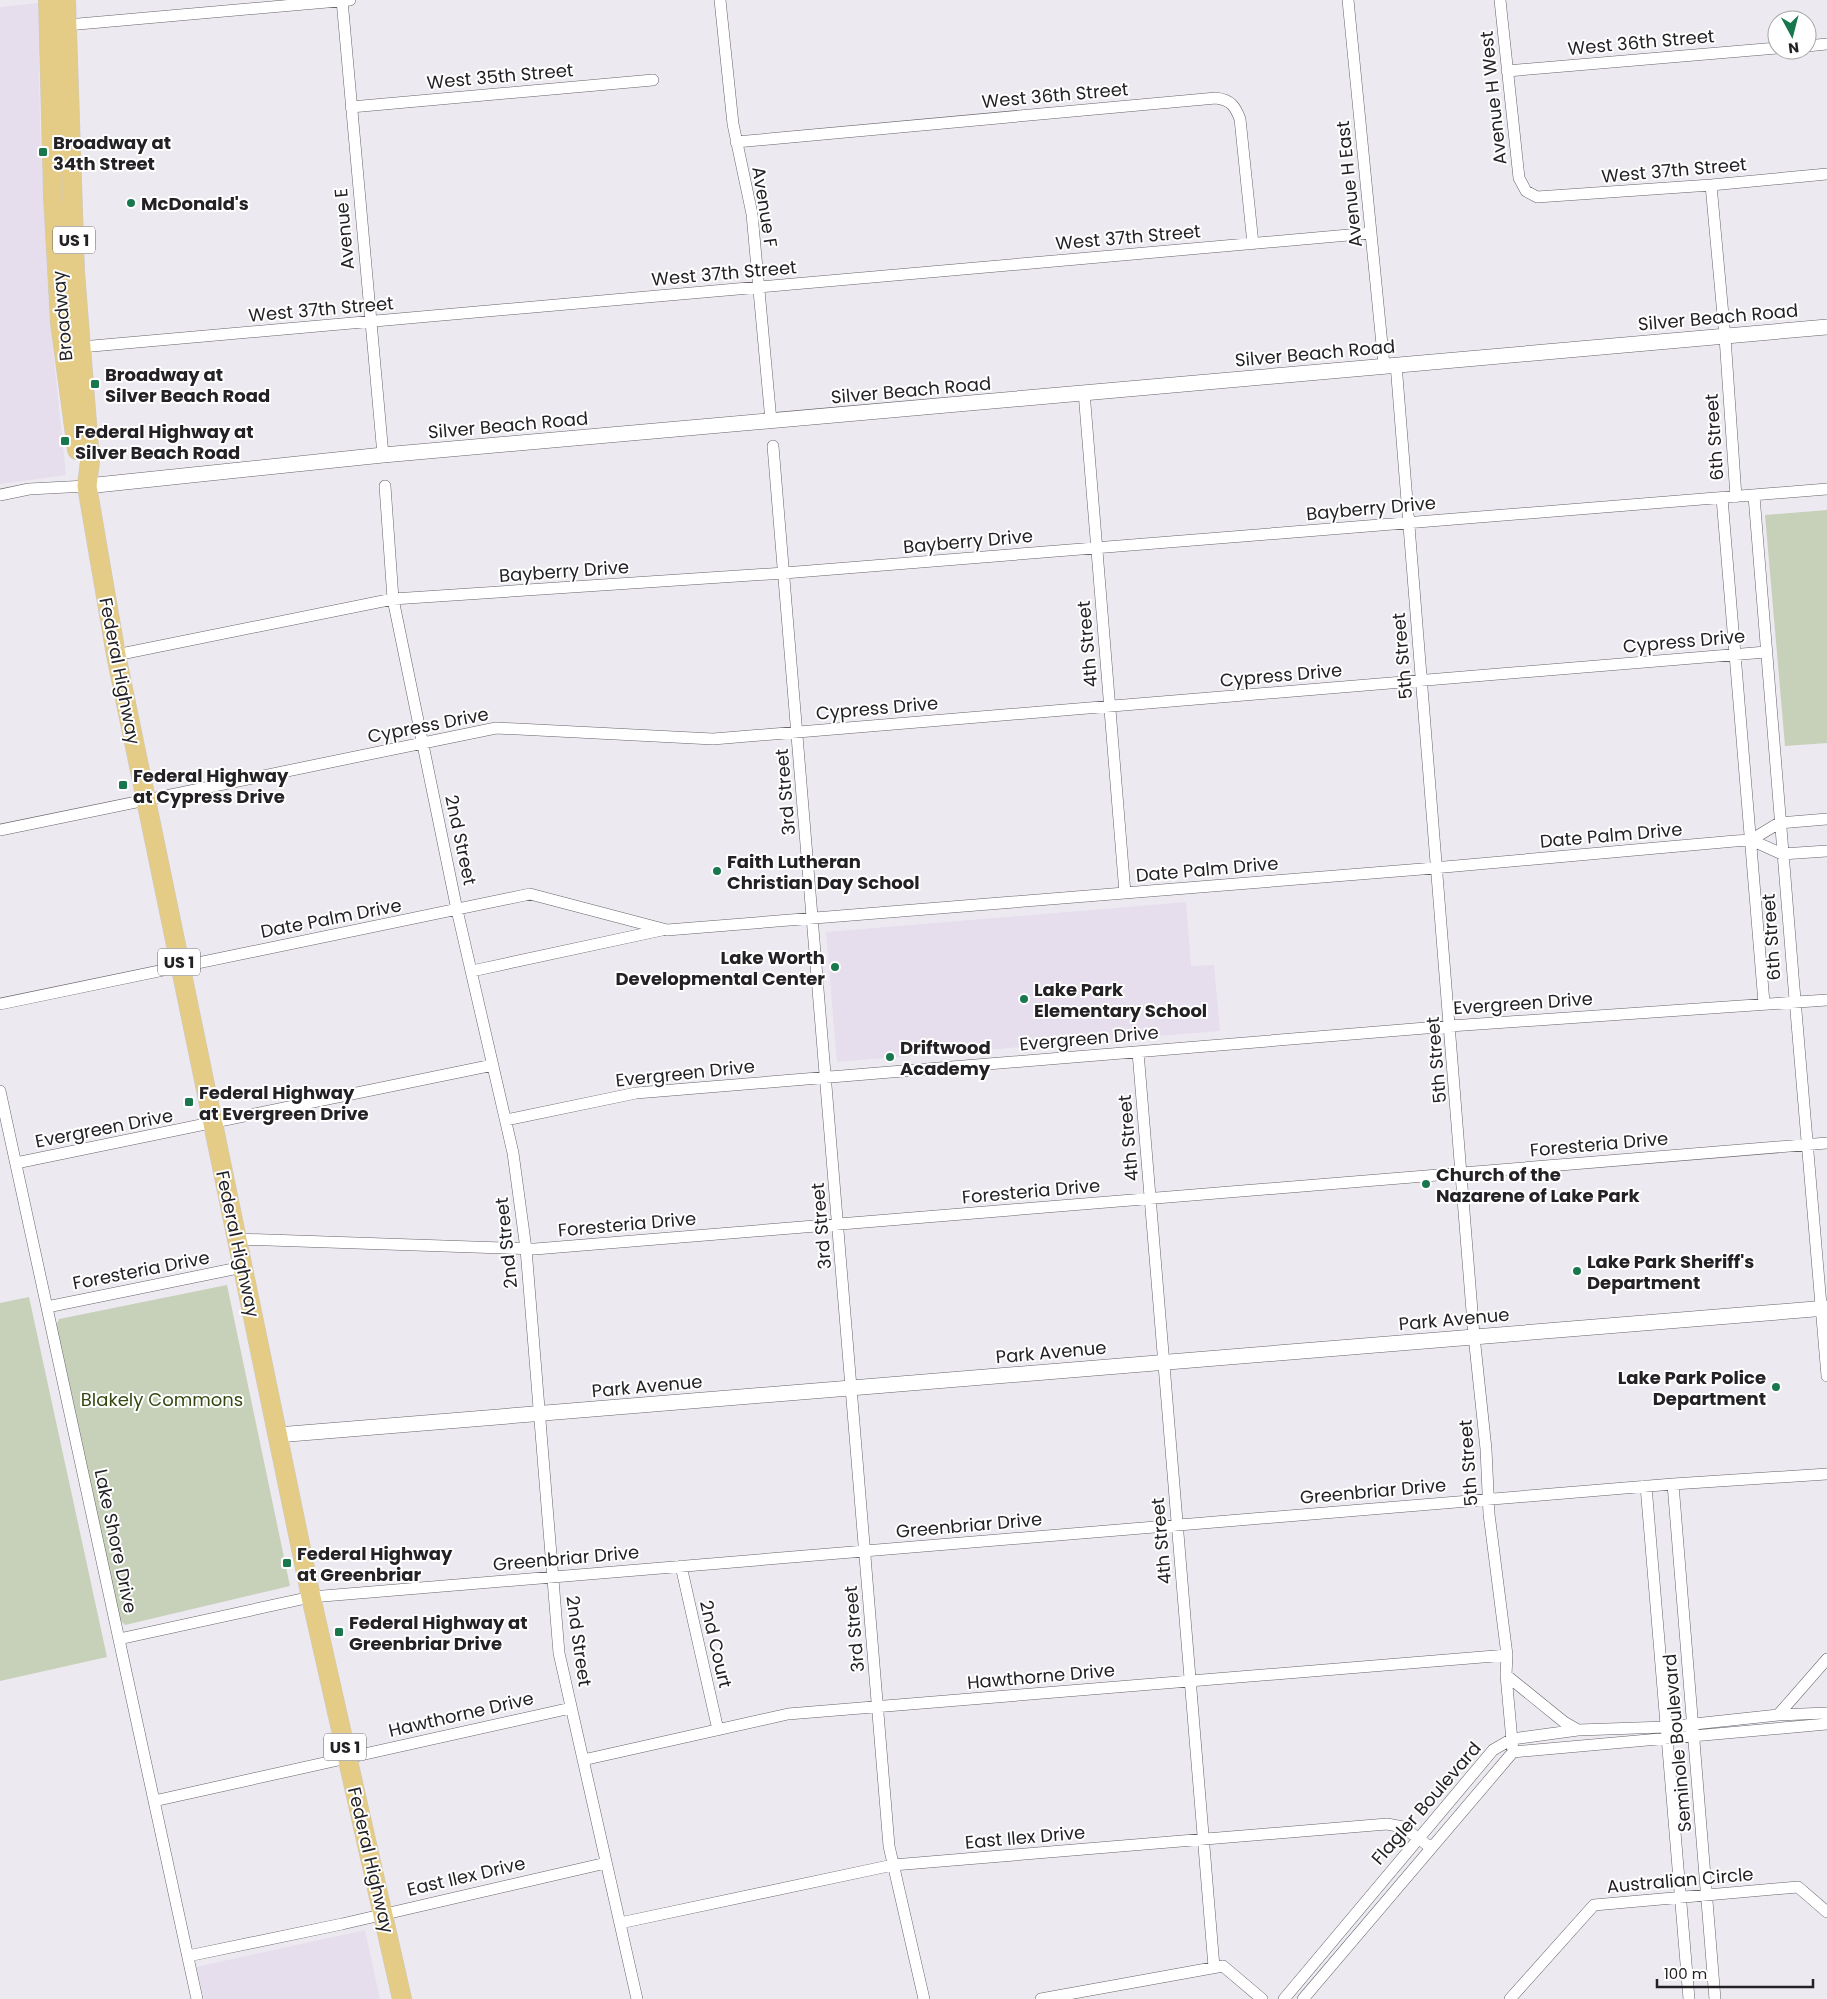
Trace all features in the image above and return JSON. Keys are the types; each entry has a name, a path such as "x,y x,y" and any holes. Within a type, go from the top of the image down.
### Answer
{"main road":[{"path":"50,0 67,24"},
{"name":"Broadway","path":"50,0 53,170 60,323 79,461 86,483"},
{"name":"Broadway","path":"66,0 76,272 80,347 90,461 86,483"},
{"path":"53,170 61,174 64,180 67,262 71,270 76,272"},
{"name":"Federal Highway","path":"86,483 116,655 311,1597 402,1999"}],"street":[{"path":"67,24 345,0"},
{"name":"Avenue E","path":"345,0 351,107 369,322 383,455"},
{"name":"Avenue F","path":"720,0 736,142 752,214 771,421"},
{"name":"Avenue H East","path":"1348,0 1371,233 1390,365"},
{"name":"Avenue H West","path":"1500,0 1519,178 1526,191"},
{"name":"West 36th Street","path":"1507,71 1767,49"},
{"name":"West 35th Street","path":"351,107 653,80"},
{"name":"West 36th Street","path":"736,142 1216,98 1224,99 1236,108 1240,119 1253,244"},
{"name":"West 37th Street","path":"1526,191 1536,197 1544,198 1827,174"},
{"name":"6th Street","path":"1711,185 1725,337 1736,497"},
{"name":"West 37th Street","path":"80,347 1371,233"},
{"name":"Silver Beach Road","path":"0,496 29,489 383,455 1827,327"},
{"name":"5th Street","path":"1390,365 1409,522 1474,1336 1486,1450 1489,1514 1507,1655 1506,1675 1512,1752"},
{"name":"4th Street","path":"1084,392 1125,894"},
{"name":"3rd Street","path":"773,446 889,1846 924,1999"},
{"name":"2nd Street","path":"385,486 393,599 457,910 513,1153 526,1249 559,1653 637,1999"},
{"name":"Bayberry Drive","path":"116,655 393,599 784,574 1827,489"},
{"name":"6th Street","path":"1754,496 1806,1144 1824,1308 1827,1376"},
{"name":"6th Street","path":"1722,498 1764,1004"},
{"name":"Cypress Drive","path":"0,830 496,728 713,739 1766,652"},
{"name":"Date Palm Drive","path":"472,971 666,930 1125,894 1751,840 1779,823 1827,819"},
{"name":"Date Palm Drive","path":"1751,840 1782,854 1827,851"},
{"name":"Date Palm Drive","path":"0,1004 530,894 666,930"},
{"name":"Evergreen Drive","path":"506,1120 636,1093 1450,1026 1827,1000"},
{"name":"4th Street","path":"1138,1052 1214,1967"},
{"name":"Evergreen Drive","path":"16,1163 493,1065"},
{"name":"Lake Shore Drive","path":"0,1091 197,1999"},
{"name":"Foresteria Drive","path":"237,1240 526,1249 1827,1143"},
{"name":"Foresteria Drive","path":"47,1307 243,1267"},
{"name":"Park Avenue","path":"278,1435 1824,1308"},
{"name":"Greenbriar Drive","path":"119,1639 311,1597 1646,1486 1827,1474"},
{"name":"Seminole Boulevard","path":"1673,1484 1716,1999"},
{"name":"Seminole Boulevard","path":"1646,1486 1689,1999"},
{"name":"2nd Court","path":"680,1566 718,1730"},
{"name":"Hawthorne Drive","path":"583,1760 788,1714 1507,1655"},
{"path":"1778,1715 1809,1682 1827,1659"},
{"path":"1506,1675 1564,1722 1578,1730"},
{"name":"Hawthorne Drive","path":"154,1801 571,1708"},
{"name":"Flagler Boulevard","path":"1694,1730 1778,1715 1827,1713"},
{"name":"Flagler Boulevard","path":"1303,1999 1430,1847 1510,1757 1512,1752 1666,1732 1827,1724"},
{"name":"Flagler Boulevard","path":"1284,1999 1418,1837 1493,1750 1512,1740 1578,1730 1666,1732"},
{"name":"East Ilex Drive","path":"620,1923 893,1865 1387,1824 1403,1827 1430,1847"},
{"name":"East Ilex Drive","path":"188,1956 342,1924 606,1863"},
{"name":"Australian Circle","path":"1510,1999 1594,1904 1798,1887 1827,1912"},
{"path":"1041,1999 1223,1966 1262,1999"}],"shaded area":[{"path":"38,3 40,124 49,311 66,475 0,484 0,7"},
{"name":"Lake Park Elementary School","path":"1186,902 1191,966 1214,965 1220,1031 837,1062 826,932"},
{"path":"365,1930 380,1999 204,1999 196,1967"}],"green space":[{"path":"1827,510 1827,743 1785,746 1765,515"},
{"name":"Blakely Commons","path":"227,1285 290,1586 125,1625 119,1619 56,1326 59,1319"},
{"path":"29,1297 107,1657 0,1681 0,1303"}],"place":[{"name":"Broadway at 34th Street","path":"43,152"},
{"name":"McDonald's","path":"131,203"},
{"name":"Broadway at Silver Beach Road","path":"95,384"},
{"name":"Federal Highway at Silver Beach Road","path":"65,441"},
{"name":"Federal Highway at Cypress Drive","path":"123,785"},
{"name":"Faith Lutheran Christian Day School","path":"717,871"},
{"name":"Lake Worth Developmental Center","path":"835,967"},
{"name":"Lake Park Elementary School","path":"1024,999"},
{"name":"Driftwood Academy","path":"890,1057"},
{"name":"Federal Highway at Evergreen Drive","path":"189,1102"},
{"name":"Church of the Nazarene of Lake Park","path":"1426,1184"},
{"name":"Lake Park Sheriff's Department","path":"1577,1271"},
{"name":"Lake Park Police Department","path":"1776,1387"},
{"name":"Federal Highway at Greenbriar","path":"287,1563"},
{"name":"Federal Highway at Greenbriar Drive","path":"339,1632"}]}
